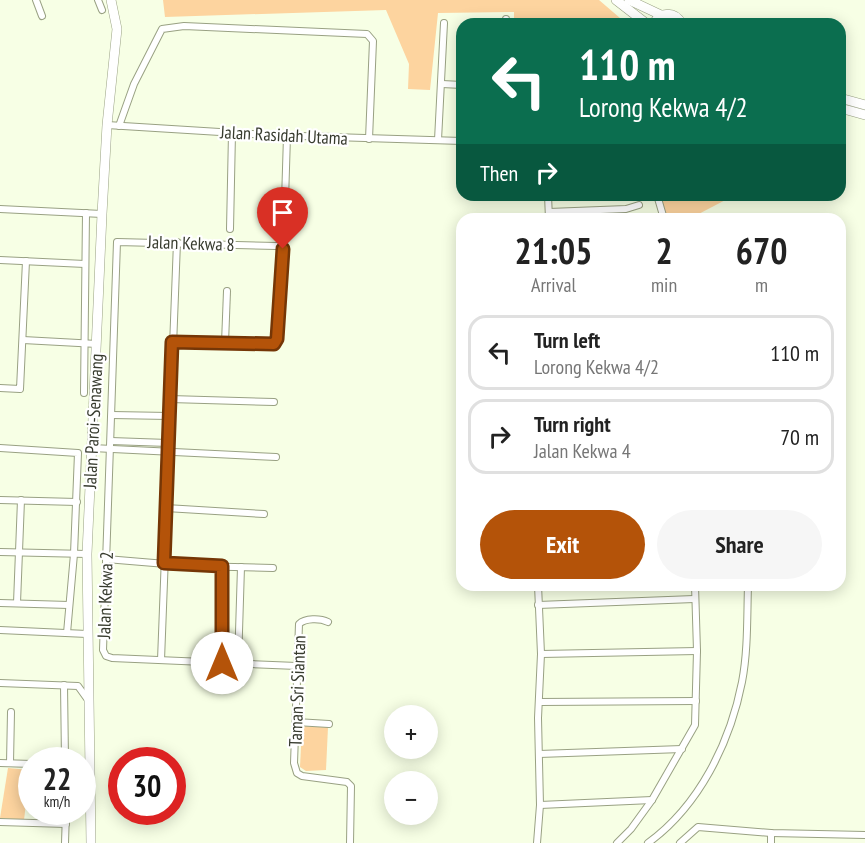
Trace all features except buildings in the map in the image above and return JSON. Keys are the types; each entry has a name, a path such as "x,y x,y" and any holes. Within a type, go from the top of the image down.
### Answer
{"main road":[{"name":"Jalan Paroi-Senawang","path":"91,843 87,554 107,125 117,30 111,0"},
{"path":"616,0 661,15 673,15 676,18"},
{"path":"629,5 637,18"},
{"path":"629,5 641,18"},
{"path":"658,18 661,15"},
{"path":"846,100 865,105"},
{"path":"846,110 865,115"}],"street":[{"path":"36,0 42,16"},
{"path":"98,0 102,10"},
{"path":"438,140 444,23"},
{"path":"119,126 134,84 162,29 184,26 367,34 374,41 369,139"},
{"path":"442,84 456,85"},
{"name":"Jalan Rasidah Utama","path":"107,125 288,136 456,141"},
{"path":"230,229 232,133"},
{"path":"284,232 288,136"},
{"path":"575,213 626,209 639,205"},
{"path":"0,209 102,214"},
{"path":"84,393 86,213"},
{"name":"Jalan Kekwa 8","path":"117,242 277,246 283,249 277,339 274,344 172,342"},
{"name":"Jalan Kekwa 2","path":"117,242 103,650 106,656 112,658 297,666"},
{"path":"161,660 177,242"},
{"path":"0,260 85,264"},
{"path":"0,388 20,388 26,261"},
{"path":"225,343 227,291"},
{"path":"22,340 97,344"},
{"path":"170,399 274,402"},
{"path":"112,415 169,416"},
{"path":"111,441 168,442"},
{"path":"0,448 78,453 74,554 67,633"},
{"path":"92,448 276,457"},
{"path":"0,500 77,502"},
{"path":"17,603 21,500"},
{"path":"166,508 264,514"},
{"path":"0,552 87,554"},
{"path":"106,559 273,568"},
{"path":"222,566 222,663"},
{"path":"238,664 241,567"},
{"path":"537,843 540,805 541,654 538,591"},
{"path":"617,843 652,800 695,725 698,651 695,591"},
{"path":"648,843 674,821 691,801 713,765 722,744 742,682 748,591"},
{"path":"538,605 694,599"},
{"path":"0,603 69,605"},
{"name":"Taman Sri Siantan","path":"328,622 324,620 302,621 299,624 294,763 297,772 302,776 348,782 351,786 350,843"},
{"path":"0,630 87,633"},
{"path":"541,654 698,651"},
{"path":"78,686 88,671"},
{"path":"0,682 78,686"},
{"path":"64,685 65,747"},
{"path":"78,686 88,701"},
{"path":"539,702 696,701"},
{"path":"10,763 11,712"},
{"path":"296,722 329,724"},
{"path":"539,754 682,749"},
{"path":"0,763 18,763"},
{"path":"540,805 652,800"},
{"path":"0,822 18,823"},
{"path":"65,843 66,825"},
{"path":"680,843 698,827 771,833 865,835"},
{"path":"771,833 771,843"}],"shaded area":[{"path":"163,0 599,0 620,18 514,18 514,12 438,13 430,90 408,89 409,64 386,10 165,17"},
{"path":"661,201 724,201 700,213 664,213"},
{"path":"302,726 328,727 326,770 306,771 300,767"},
{"path":"8,768 18,769 18,820 0,818"}],"route":[{"path":"222,663 222,566 164,563 172,342 274,344 277,339 283,249"}]}
